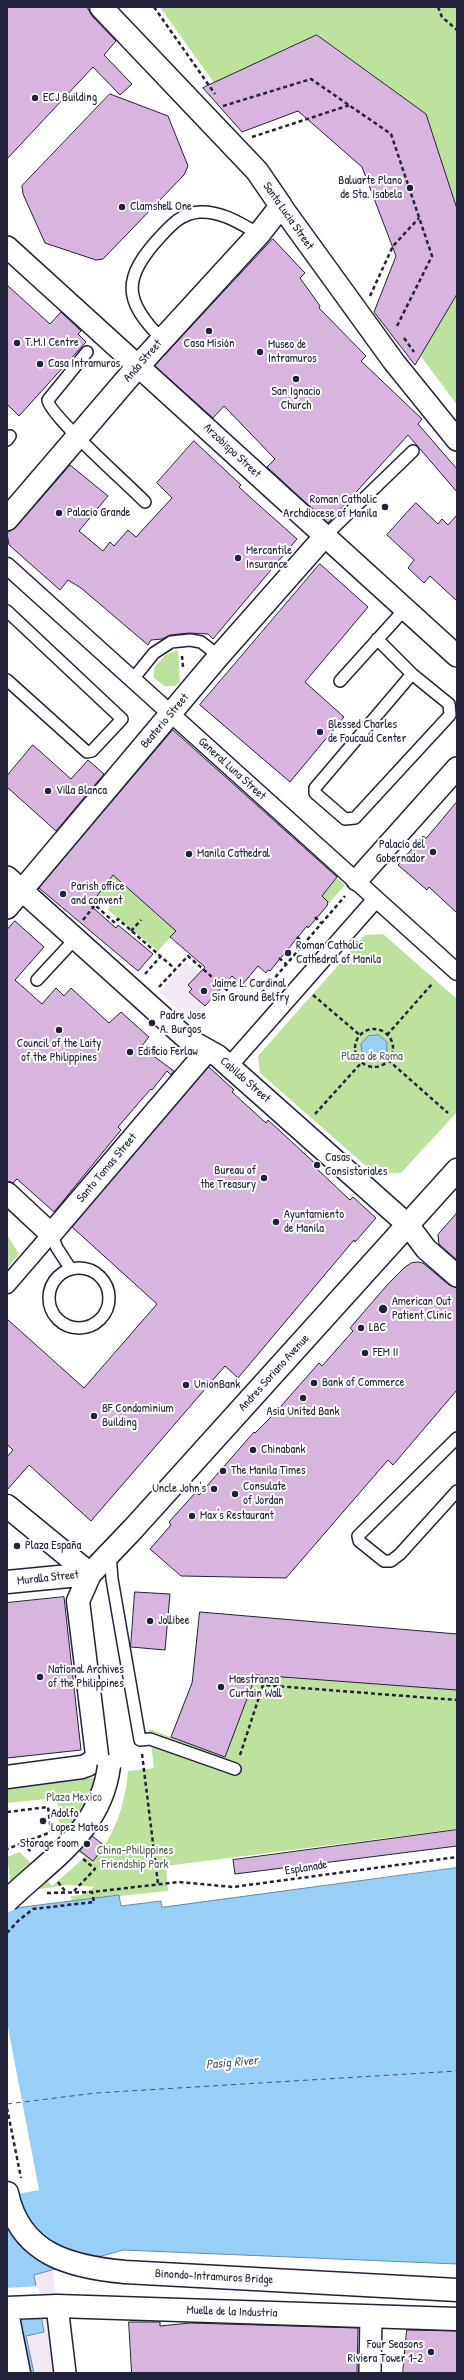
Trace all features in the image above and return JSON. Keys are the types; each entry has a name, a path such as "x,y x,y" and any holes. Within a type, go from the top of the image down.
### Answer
{"street":[{"name":"Santa Lucia Street","path":"101,7 257,171 361,317 457,440"},
{"name":"Anda Street","path":"7,519 139,365 259,234 281,206"},
{"name":"Arzobispo Street","path":"7,246 139,365 324,537 457,656"},
{"name":"Beaterio Street","path":"7,908 14,883 51,863 219,656 324,537"},
{"name":"General Luna Street","path":"7,566 133,679 352,887 376,899 457,972"},
{"path":"352,887 457,768"},
{"name":"Cabildo Street","path":"14,883 78,931 186,1038 218,1056 408,1225 426,1249 457,1276"},
{"path":"229,1066 376,899"},
{"name":"Santo Tomas Street","path":"7,1285 207,1051"},
{"name":"Andres Soriano Avenue","path":"90,1574 457,1170"},
{"path":"7,1193 51,1234"},
{"path":"7,1506 90,1574 92,1611 109,1742 109,1766 104,1793 99,1805 77,1837 7,1901"},
{"path":"7,1777 82,1767 92,1763 97,1755 78,1602 90,1574"},
{"name":"Muralla Street","path":"7,1582 90,1574"},
{"name":"Binondo-Intramuros Bridge","path":"15,2189 14,2217 25,2233 49,2253 66,2262 82,2267 126,2272 457,2290"},
{"path":"57,2306 65,2373"},
{"name":"Muelle de la Industria","path":"7,2308 57,2306 457,2319"},
{"path":"7,2312 19,2373"},
{"path":"370,2373 371,2316"}],"lane":[{"path":"162,339 150,327 136,309 133,299 133,278 141,259 174,222 190,214 211,212 226,217 259,234"},
{"path":"87,352 48,400 48,407 77,438 83,441 145,502"},
{"path":"324,537 413,451"},
{"path":"340,681 405,609"},
{"path":"7,611 122,719 92,751 87,752 7,680"},
{"path":"377,639 412,674 449,704 450,715 355,818 345,819 315,793 315,788 412,674"},
{"path":"133,679 154,653 171,642 190,640 201,642 219,656"},
{"path":"37,980 78,931"},
{"path":"51,1234 57,1248 70,1268"},
{"path":"80,1267 93,1271 104,1280 109,1289 110,1298 104,1316 88,1327 78,1328 65,1324 54,1316 50,1307 48,1297 54,1279 70,1268 80,1267"},
{"path":"457,1438 358,1536 359,1541 384,1561 391,1561 400,1554 457,1491"},
{"path":"110,1553 112,1579 140,1740 150,1739 235,1769"}],"path":[{"path":"154,7 223,106 311,78 391,134 432,256 395,327 417,357"},
{"path":"438,7 442,16 457,30"},
{"path":"231,144 350,105"},
{"path":"361,317 392,246 419,218"},
{"path":"181,651 183,666"},
{"path":"156,990 188,956 236,998 260,995 352,887"},
{"path":"78,931 95,906 115,923 118,919 175,969"},
{"path":"315,917 321,923"},
{"path":"131,931 141,920"},
{"path":"297,937 310,949"},
{"path":"142,978 161,956"},
{"path":"279,958 286,964"},
{"path":"387,1035 432,984"},
{"path":"317,998 361,1036"},
{"path":"366,1030 381,1030 392,1040 393,1054 383,1065 367,1066 357,1057 356,1042 361,1036 366,1030"},
{"path":"388,1060 448,1113"},
{"path":"315,1114 362,1062"},
{"path":"235,1769 263,1685 457,1700"},
{"path":"140,1740 158,1884"},
{"path":"7,1812 48,1807 51,1832 7,1848"},
{"name":"Esplanade","path":"66,1891 92,1892 158,1884 198,1883 233,1887 457,1856"},
{"path":"74,1891 95,1869"},
{"path":"7,1933 33,1909 94,1902 92,1892"},
{"path":"7,2108 15,2189"}],"shaded area":[{"path":"187,961 219,990 191,1021 159,992"},
{"path":"53,2270 65,2373 7,2373 34,2275"}],"green space":[{"path":"160,7 457,7 457,209 426,114 318,35 214,83"},
{"path":"457,294 457,405 420,355"},
{"path":"178,650 180,682 175,686 164,686 154,678 154,668 165,655"},
{"path":"113,875 176,931 158,951 108,910 110,907 97,896"},
{"path":"337,878 345,885 329,903 322,896"},
{"name":"Plaza de Roma","path":"383,934 457,999 457,1112 401,1173 375,1174 260,1073 258,1056 365,935"},
{"path":"7,1235 19,1254 7,1268"},
{"name":"China-Philippines Friendship Park","path":"256,1675 457,1690 457,1829 166,1866 168,1891 72,1901 71,1896 81,1895 95,1887 68,1885 12,1893 7,1857 20,1852 52,1886 85,1857 66,1843 78,1828 68,1842 93,1861 107,1841 118,1819 127,1784 128,1771 154,1768 149,1729 225,1757"},
{"name":"Plaza Mexico","path":"97,1777 91,1803 79,1827 60,1830 57,1798 7,1803 7,1788"}],"water":[{"path":"379,1035 387,1042 387,1053 380,1060 370,1061 362,1055 361,1044 368,1036"},
{"name":"Pasig River","path":"457,1868 457,2264 123,2250 34,2275 44,2332 26,2336 34,2373 7,2373 7,1909 119,1895 121,1906 161,1901 162,1907"}],"pier":[{"path":"7,2022 39,2190 7,2196"},
{"path":"38,2286 44,2318 7,2321 7,2288"}],"building":[{"name":"ECJ Building","path":"7,7 87,7 92,16 116,41 104,55 132,84 120,95 93,67 7,159"},
{"name":"Baluarte Plano de Sta. Isabela","path":"317,35 426,114 457,209 457,294 415,365 374,312 396,256 362,167 298,111 242,132 203,88"},
{"path":"110,94 168,116 188,166 184,175 103,259 96,260 45,243 23,194 22,186"},
{"path":"273,239 305,273 300,278 320,306 319,308 366,356 361,361 422,419 418,424 457,469 457,492 408,435 328,523 267,467 275,459 224,406 213,418 155,366"},
{"name":"Casa Intramuros","path":"7,285 50,324 61,312 81,331 78,334 86,342 19,416 7,404"},
{"path":"194,441 241,485 239,487 297,539 213,639 208,634 189,633 170,635 162,639 151,640 148,645 81,588 68,580 60,590 9,545 7,533 16,527 70,465 108,496 79,531 103,551 110,542 114,546 128,530 136,537 172,498 157,483"},
{"path":"416,503 438,524 442,519 448,525 457,515 457,601 430,576 424,583 408,568 414,560 387,535"},
{"path":"320,564 368,607 305,682 344,717 290,782 200,705"},
{"name":"Manila Cathedral","path":"173,730 337,877 322,896 328,902 327,906 308,928 307,926 270,971 268,970 266,973 258,966 242,985 232,976 205,1006 189,992 192,989 188,985 205,967 170,937 176,931 113,875 90,905 116,928 118,925 153,954 138,971 39,888"},
{"name":"Villa Blanca","path":"33,745 71,779 88,760 104,774 56,831 7,787 7,776"},
{"name":"Palacío del Gobernador","path":"457,802 457,913 429,887 427,890 398,865 423,836 426,838"},
{"path":"15,921 44,947 15,980 42,1004 56,988 64,996 71,988 109,1023 121,1012 149,1037 141,1047 174,1071 171,1075 167,1071 152,1090 151,1089 118,1127 121,1130 54,1212 17,1179 13,1183 7,1181 7,930"},
{"name":"Ayuntamiento de Manila","path":"209,1067 234,1090 232,1092 266,1123 268,1120 319,1167 317,1169 350,1200 353,1197 376,1218 355,1242 354,1240 238,1378 225,1366 91,1521 29,1465 7,1490 7,1457 13,1450 7,1444 7,1319 84,1388 157,1304 72,1227"},
{"path":"457,1213 457,1260 439,1244 438,1235"},
{"path":"411,1263 423,1263 449,1285 457,1288 457,1390 393,1465 388,1460 286,1578 181,1576 150,1549 171,1525 169,1522 196,1492 199,1495 254,1432 255,1433 274,1414 319,1363 322,1366 353,1331 350,1328 388,1284 404,1268"},
{"name":"Jollibee","path":"135,1592 170,1594 165,1650 131,1647"},
{"name":"National Archives of the Philippines","path":"64,1597 81,1750 7,1758 7,1603"},
{"name":"Maestranza Curtain Wall","path":"200,1612 457,1634 457,1690 256,1675 225,1757 171,1737 192,1683"},
{"path":"457,1830 457,1846 235,1874 233,1860"},
{"path":"92,1836 105,1846 93,1861 80,1851"},
{"path":"129,2322 160,2322 160,2326 190,2323 358,2328 357,2373 132,2373"},
{"name":"Four Seasons Riviera Tower 1-2","path":"407,2330 457,2331 457,2373 403,2373"}],"ferry route":[{"path":"7,2104 96,2093 457,2071"}],"place":[{"name":"ECJ Building","path":"35,98"},
{"name":"Baluarte Plano de Sta. Isabela","path":"410,188"},
{"name":"Clamshell One","path":"122,207"},
{"name":"Casa Misión","path":"209,331"},
{"name":"T.M.I Centre","path":"17,343"},
{"name":"Museo de Intramuros","path":"260,352"},
{"name":"Casa Intramuros","path":"40,364"},
{"name":"San Ignacio Church","path":"296,379"},
{"name":"Roman Catholic Archdiocese of Manila","path":"385,507"},
{"name":"Palacio Grande","path":"59,513"},
{"name":"Mercantile Insurance","path":"238,558"},
{"name":"Blessed Charles de Foucaud Center","path":"320,732"},
{"name":"Villa Blanca","path":"48,791"},
{"name":"Palacío del Gobernador","path":"433,852"},
{"name":"Manila Cathedral","path":"189,854"},
{"name":"Parish office and convent","path":"63,894"},
{"name":"Roman Catholic Cathedral of Manila","path":"288,953"},
{"name":"Jaime L. Cardinal Sin Ground Belfry","path":"204,991"},
{"name":"Padre Jose A. Burgos","path":"152,1023"},
{"name":"Council of the Laity of the Philippines","path":"59,1030"},
{"name":"Edificio Ferlaw","path":"130,1052"},
{"name":"Casas Consistoriales","path":"317,1165"},
{"name":"Bureau of the Treasury","path":"264,1178"},
{"name":"Ayuntamiento de Manila","path":"276,1222"},
{"name":"American Out Patient Clinic","path":"383,1309"},
{"name":"LBC","path":"361,1328"},
{"name":"FEM II","path":"365,1353"},
{"name":"Bank of Commerce","path":"314,1383"},
{"name":"UnionBank","path":"186,1385"},
{"name":"Asia United Bank","path":"303,1398"},
{"name":"BF Condominium Building","path":"94,1416"},
{"name":"Chinabank","path":"253,1450"},
{"name":"The Manila Times","path":"223,1471"},
{"name":"Uncle John's","path":"214,1489"},
{"name":"Consulate of Jordan","path":"235,1494"},
{"name":"Max's Restaurant","path":"192,1516"},
{"name":"Plaza España","path":"17,1546"},
{"name":"Jollibee","path":"150,1621"},
{"name":"National Archives of the Philippines","path":"40,1677"},
{"name":"Maestranza Curtain Wall","path":"221,1687"},
{"name":"Adolfo Lopez Mateos","path":"43,1821"},
{"name":"Storage room","path":"87,1844"},
{"name":"Four Seasons Riviera Tower 1-2","path":"431,2352"}]}
